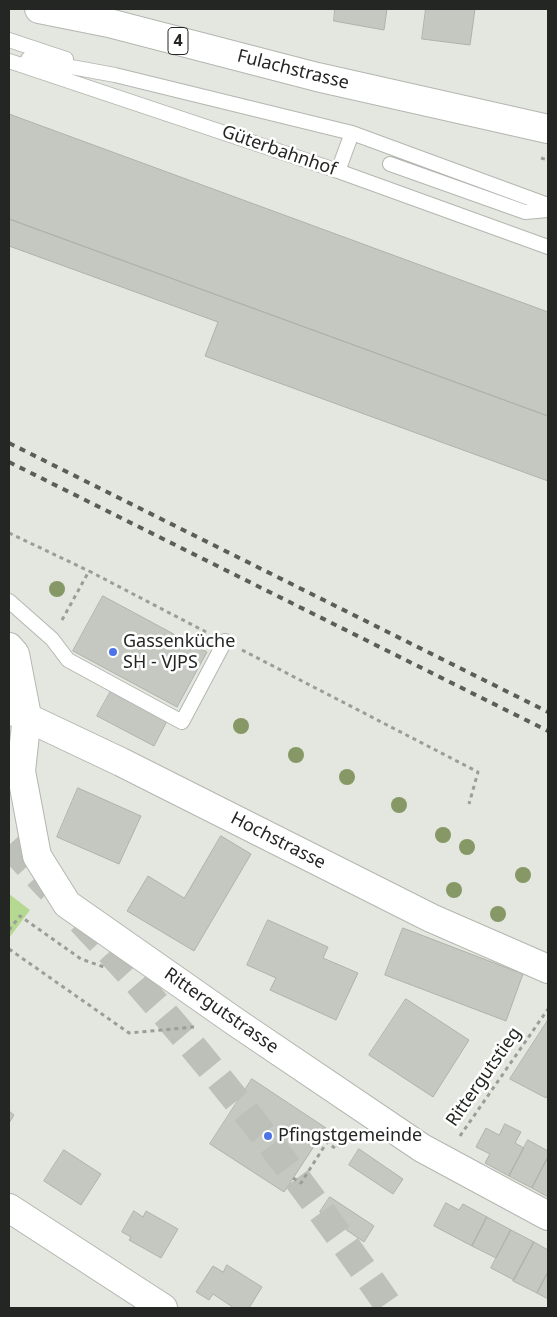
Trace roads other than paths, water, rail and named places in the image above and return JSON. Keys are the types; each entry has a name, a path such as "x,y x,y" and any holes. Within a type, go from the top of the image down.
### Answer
{"street":[{"name":"Fulachstrasse","path":"39,9 109,23 317,77 548,129"},
{"name":"Rittergutstrasse","path":"9,647 15,654 21,771 37,856 67,904 237,1023 422,1148 548,1216"},
{"name":"Hochstrasse","path":"18,713 430,918 548,969"},
{"path":"9,1208 163,1308"}],"lane":[{"path":"9,40 114,74"},
{"name":"Güterbahnhof","path":"9,56 114,74 352,133 548,205"},
{"name":"Güterbahnhof","path":"9,61 338,171 548,247"},
{"path":"338,171 352,133"},
{"path":"390,164 524,212 548,210"},
{"path":"9,601 52,639 68,660 182,722 225,642"}],"tunnel":[{"path":"9,845 51,890"},
{"path":"81,921 164,1013 243,1108 318,1207 390,1308"}],"railway":[{"path":"9,443 548,712"},
{"path":"9,462 548,731"}],"place":[{"name":"Gassenküche SH - VJPS","path":"113,652"},
{"name":"Pfingstgemeinde","path":"268,1136"}]}
